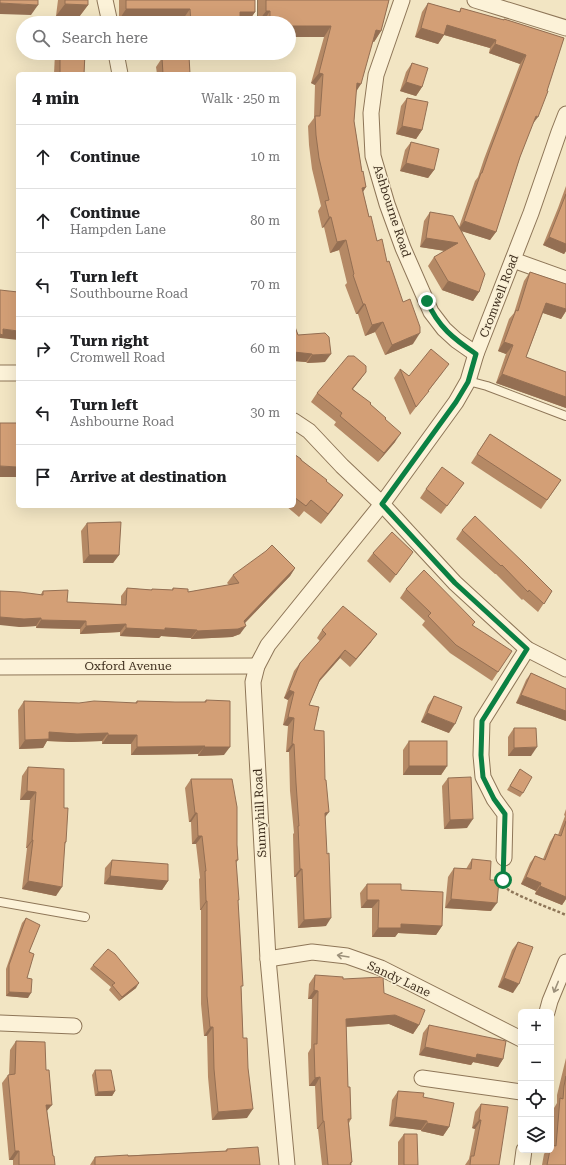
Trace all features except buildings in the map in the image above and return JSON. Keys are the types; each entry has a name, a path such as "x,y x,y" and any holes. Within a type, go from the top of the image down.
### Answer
{"street":[{"path":"105,0 108,16"},
{"name":"Ashbourne Road","path":"402,0 376,75 371,113 374,156 387,204 402,248 431,312 444,329 456,340 476,354"},
{"path":"475,0 566,28"},
{"path":"117,60 120,72"},
{"name":"Cromwell Road","path":"382,504 456,402 468,382 476,354 513,260 566,114"},
{"path":"513,260 566,278"},
{"path":"0,373 16,373"},
{"path":"296,421 309,431 342,466 382,504 455,583 527,649 566,669"},
{"name":"Sunnyhill Road","path":"287,1165 268,959 253,682 257,666 268,645 382,504"},
{"path":"504,858 505,814 494,799 483,777 481,755 482,721 527,649"},
{"name":"Oxford Avenue","path":"0,667 257,666"},
{"name":"Sandy Lane","path":"268,959 312,952 347,956 381,968 518,1038"},
{"path":"548,1009 566,962"},
{"path":"0,1023 74,1026"},
{"path":"422,1078 518,1092"},
{"path":"522,1165 524,1153"}],"lane":[{"path":"253,0 253,16"},
{"path":"468,382 487,386 566,416"},
{"path":"0,902 85,917"}],"path":[{"path":"504,858 503,880 505,887 517,894 566,915"}],"route":[{"path":"427,301 431,312 444,329 456,340 476,354 468,382 456,402 382,504 455,583 527,649 482,721 481,755 483,777 494,799 505,814 503,880"}]}
